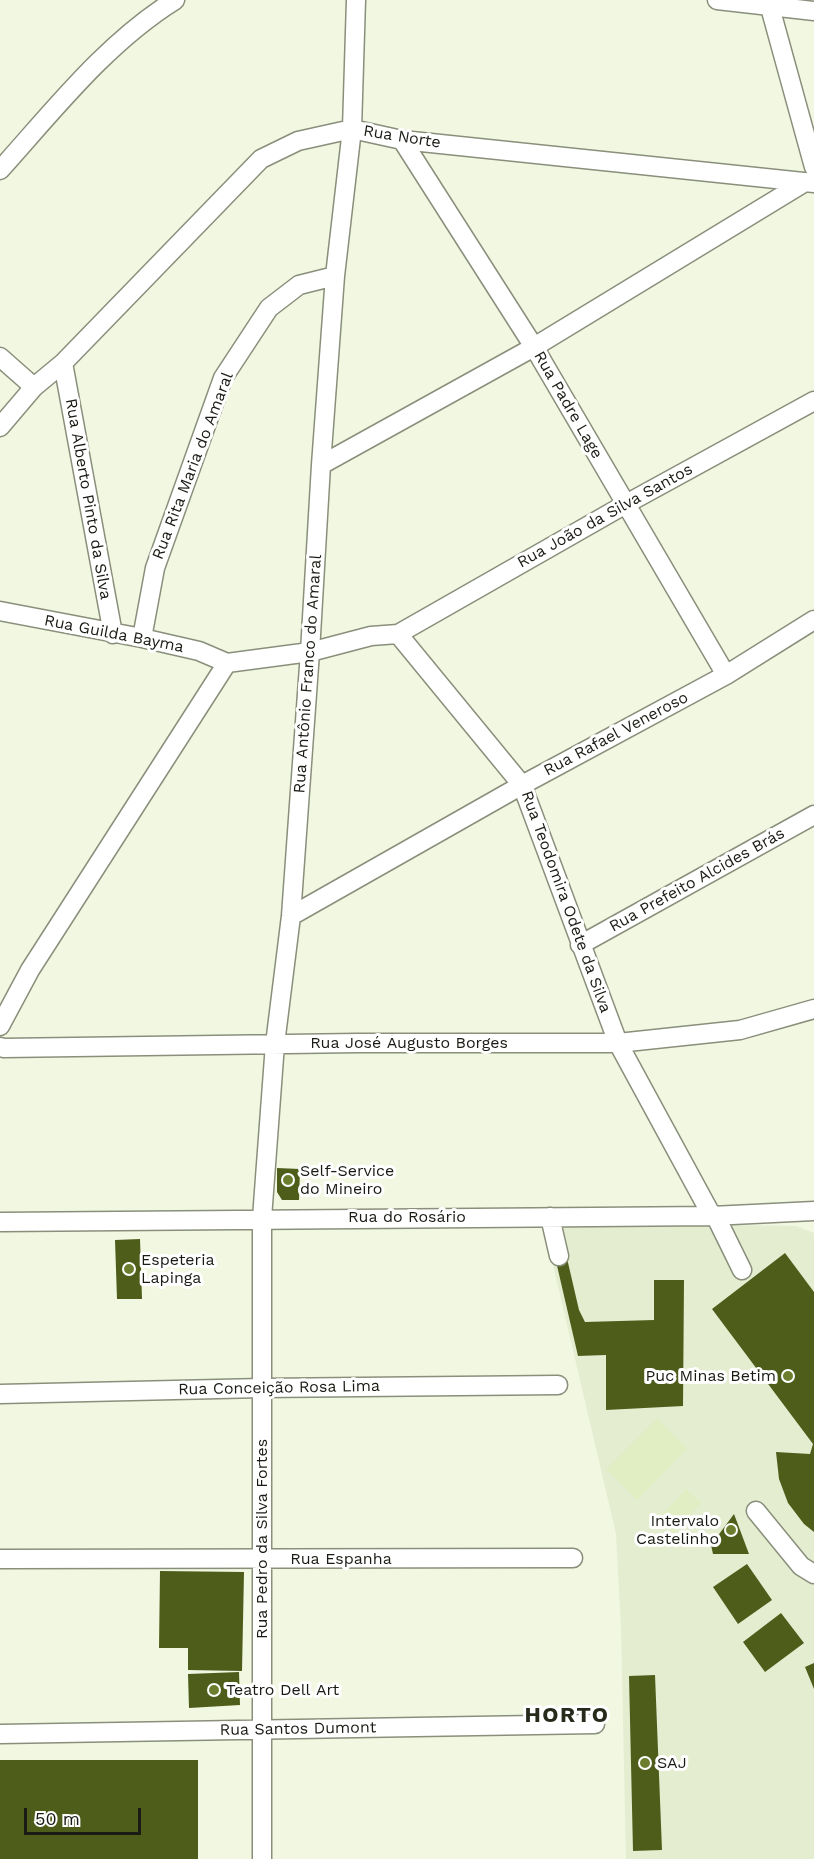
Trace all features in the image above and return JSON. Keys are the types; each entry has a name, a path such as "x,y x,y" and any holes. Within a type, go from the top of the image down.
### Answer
{"street":[{"path":"0,170 104,56 158,11 175,0"},
{"name":"Rua Antônio Franco do Amaral","path":"262,1218 275,1044 291,916 321,465 336,276 352,129 356,0"},
{"path":"717,0 770,4 814,11"},
{"path":"321,465 534,347 811,177 770,4"},
{"name":"Rua Norte","path":"0,428 34,387 63,363 261,159 298,141 352,129 402,140 811,177"},
{"name":"Rua Padre Lage","path":"402,140 534,347 726,675"},
{"name":"Rua Rita Maria do Amaral","path":"142,638 154,568 223,378 269,308 299,285 336,276"},
{"path":"0,357 34,387"},
{"name":"Rua Alberto Pinto da Silva","path":"63,363 113,634"},
{"name":"Rua João da Silva Santos","path":"398,634 626,504 814,401"},
{"name":"Rua Guilda Bayma","path":"0,611 200,651 226,663"},
{"name":"Rua Rafael Veneroso","path":"291,916 522,785 726,675 814,620"},
{"path":"0,1026 30,970 226,663 310,652 371,636 398,634"},
{"name":"Rua Teodomira Odete da Silva","path":"398,634 522,785 618,1043 742,1270"},
{"name":"Rua Prefeito Alcides Brás","path":"580,945 814,815"},
{"name":"Rua José Augusto Borges","path":"0,1047 618,1043 740,1030 814,1009"},
{"name":"Rua do Rosário","path":"0,1222 713,1215 814,1211"},
{"path":"550,1216 560,1256"},
{"name":"Rua Pedro da Silva Fortes","path":"262,1218 262,1859"},
{"name":"Rua Conceição Rosa Lima","path":"0,1394 558,1385"},
{"path":"756,1511 801,1566 814,1574"},
{"name":"Rua Espanha","path":"0,1559 573,1558"},
{"name":"Rua Santos Dumont","path":"0,1734 595,1724"}],"shaded area":[{"path":"543,1222 796,1226 814,1233 814,1859 626,1859 621,1627 616,1534"},
{"path":"657,1418 687,1449 637,1500 606,1469"},
{"path":"686,1489 701,1503 674,1533 659,1518"}],"building":[{"name":"Self-Service do Mineiro","path":"277,1168 300,1169 299,1200 282,1200 277,1192"},
{"name":"Espeteria Lapinga","path":"140,1239 142,1299 117,1299 115,1240"},
{"name":"Puc Minas Betim","path":"785,1253 814,1292 814,1532 804,1524 788,1503 779,1479 776,1452 810,1454 813,1444 712,1309"},
{"path":"566,1254 579,1310 585,1322 654,1320 654,1280 684,1280 683,1406 606,1410 606,1355 578,1356 555,1257"},
{"name":"Intervalo Castelinho","path":"734,1514 749,1554 713,1554 711,1545"},
{"path":"747,1564 772,1600 738,1624 713,1587"},
{"path":"160,1571 244,1572 242,1671 188,1670 188,1648 159,1648"},
{"path":"781,1613 804,1643 765,1672 743,1642"},
{"path":"814,1663 814,1689 805,1667"},
{"name":"Teatro Dell Art","path":"239,1672 240,1705 189,1708 188,1674"},
{"name":"SAJ","path":"655,1675 662,1850 633,1851 629,1676"},
{"path":"0,1760 198,1760 198,1859 0,1859"}],"place":[{"name":"Self-Service do Mineiro","path":"288,1180"},
{"name":"Espeteria Lapinga","path":"129,1269"},
{"name":"Puc Minas Betim","path":"788,1376"},
{"name":"Intervalo Castelinho","path":"731,1530"},
{"name":"Teatro Dell Art","path":"214,1690"},
{"name":"SAJ","path":"645,1763"}],"district":[{"name":"HORTO","path":"567,1716"}]}
